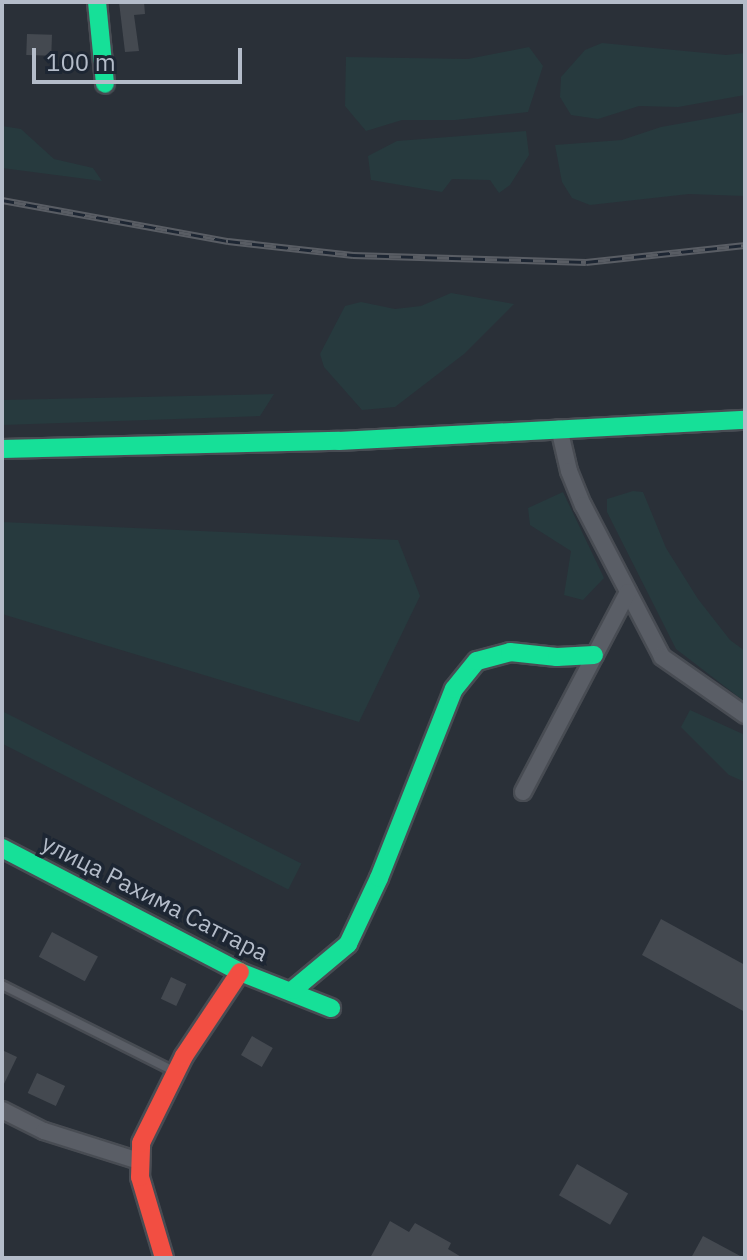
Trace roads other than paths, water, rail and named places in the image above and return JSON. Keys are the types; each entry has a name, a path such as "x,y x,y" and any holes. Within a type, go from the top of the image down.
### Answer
{"street":[{"path":"97,2 105,84"},
{"path":"2,449 339,441 745,420"},
{"path":"559,428 579,493 662,657 745,715"},
{"path":"523,792 628,592"},
{"path":"293,990 348,944 379,878 454,689 477,661 510,652 557,657 594,655"},
{"name":"улица Рахима Саттара","path":"2,848 240,972 293,990 331,1008"},
{"path":"164,1258 139,1161 141,1143 176,1072 220,998 240,972"},
{"path":"2,1110 44,1131 139,1161"}],"lane":[{"path":"2,985 176,1072"}],"railway":[{"path":"2,200 228,241 353,255 586,262 745,245"}]}
